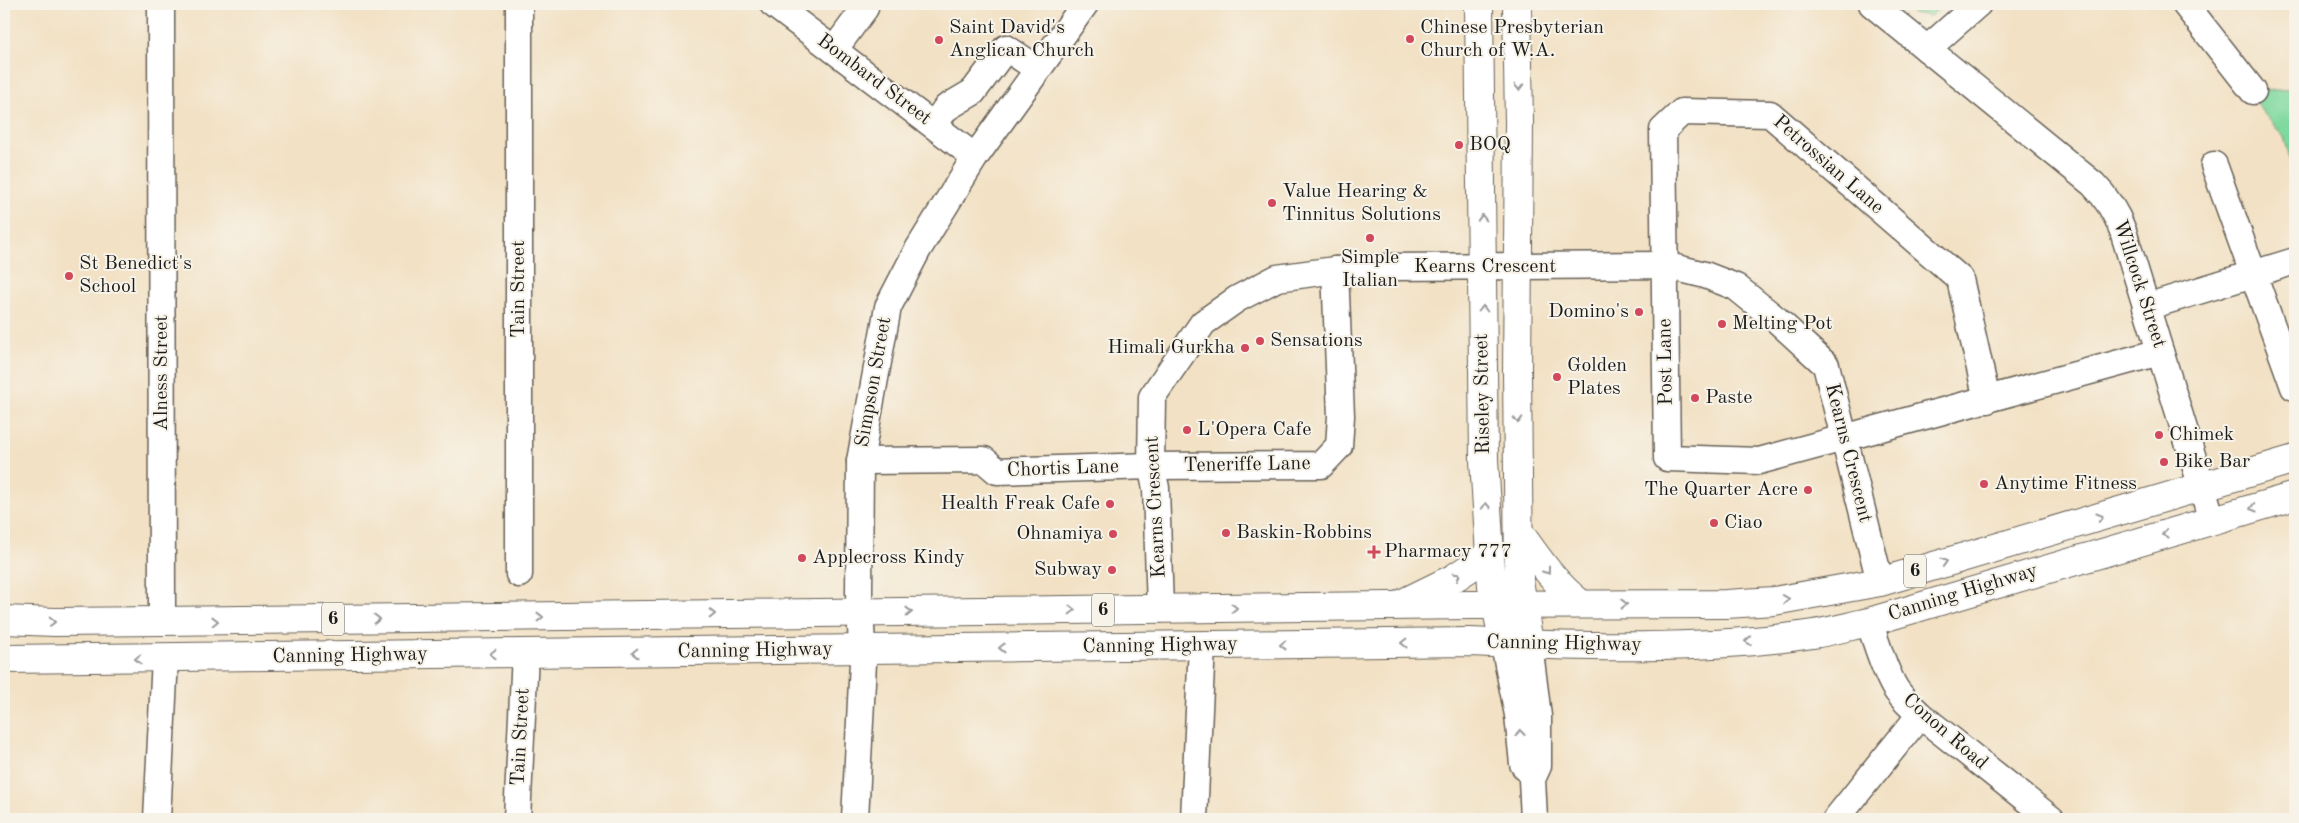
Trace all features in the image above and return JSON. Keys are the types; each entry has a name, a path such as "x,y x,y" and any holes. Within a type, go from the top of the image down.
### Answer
{"highway":[{"name":"Riseley Street","path":"1479,4 1484,460 1489,555 1496,605 1517,644"},
{"name":"Riseley Street","path":"1517,4 1519,123 1519,580 1522,605 1517,644"},
{"name":"Canning Highway","path":"4,620 55,622 162,621 1581,604 1726,604 1774,601 1880,582 2295,459"},
{"name":"Canning Highway","path":"4,659 1202,646 1699,644 1760,640 1814,634 1869,622 2295,496"},
{"path":"1519,532 1564,592 1581,604"},
{"path":"1398,606 1454,578 1489,555"}],"street":[{"name":"Alness Street","path":"161,4 162,621"},
{"name":"Tain Street","path":"519,4 519,574"},
{"name":"Bombard Street","path":"773,4 975,157"},
{"name":"Simpson Street","path":"855,819 862,650 860,612 860,461 888,307 917,251 975,157 1085,4"},
{"name":"Willcock Street","path":"1872,4 2108,198 2124,231 2212,520"},
{"path":"1927,49 1978,4"},
{"path":"2185,4 2253,91"},
{"path":"834,50 865,8"},
{"path":"934,125 946,108 973,92 1006,48 1038,69"},
{"name":"Petrossian Lane","path":"1665,266 1663,130 1682,112 1770,114 1960,280 1987,400"},
{"path":"2214,165 2294,387"},
{"path":"2146,307 2295,261"},
{"name":"Kearns Crescent","path":"1160,609 1156,488 1151,466 1152,397 1203,322 1237,299 1277,278 1335,270 1389,267 1665,266 1705,274 1736,287 1777,320 1826,365 1871,553 1880,582"},
{"name":"Post Lane","path":"1665,266 1666,458 1760,461 1845,438"},
{"name":"Teneriffe Lane","path":"1151,466 1320,465 1339,446 1341,416 1335,270"},
{"path":"1845,438 2160,352"},
{"name":"Chortis Lane","path":"860,461 984,460 997,472 1151,466"},
{"name":"Conon Road","path":"1869,622 1895,689 1920,715 2051,819"},
{"name":"Riseley Street","path":"1517,644 1516,705 1523,764 1532,780 1534,819"},
{"path":"1194,819 1202,646"},
{"name":"Tain Street","path":"516,819 525,654"},
{"path":"157,819 165,658"},
{"path":"1836,819 1920,715"}],"green space":[{"path":"1903,4 1945,4 1930,16 1912,13"},
{"path":"2295,89 2295,175 2284,137 2246,92"}],"place":[{"name":"Chinese Presbyterian Church of W.A.","path":"1410,39"},
{"name":"Saint David's Anglican Church","path":"939,40"},
{"name":"BOQ","path":"1459,145"},
{"name":"Value Hearing & Tinnitus Solutions","path":"1272,203"},
{"name":"Simple Italian","path":"1370,238"},
{"name":"St Benedict's School","path":"69,276"},
{"name":"Domino's","path":"1639,312"},
{"name":"Melting Pot","path":"1722,324"},
{"name":"Sensations","path":"1260,341"},
{"name":"Himali Gurkha","path":"1245,348"},
{"name":"Golden Plates","path":"1557,377"},
{"name":"Paste","path":"1695,398"},
{"name":"L'Opera Cafe","path":"1187,430"},
{"name":"Chimek","path":"2159,435"},
{"name":"Bike Bar","path":"2164,462"},
{"name":"Anytime Fitness","path":"1984,484"},
{"name":"The Quarter Acre","path":"1808,490"},
{"name":"Health Freak Cafe","path":"1110,504"},
{"name":"Ciao","path":"1714,523"},
{"name":"Baskin-Robbins","path":"1226,533"},
{"name":"Ohnamiya","path":"1113,534"},
{"name":"Pharmacy 777","path":"1374,552"},
{"name":"Applecross Kindy","path":"802,558"},
{"name":"Subway","path":"1112,570"}]}
